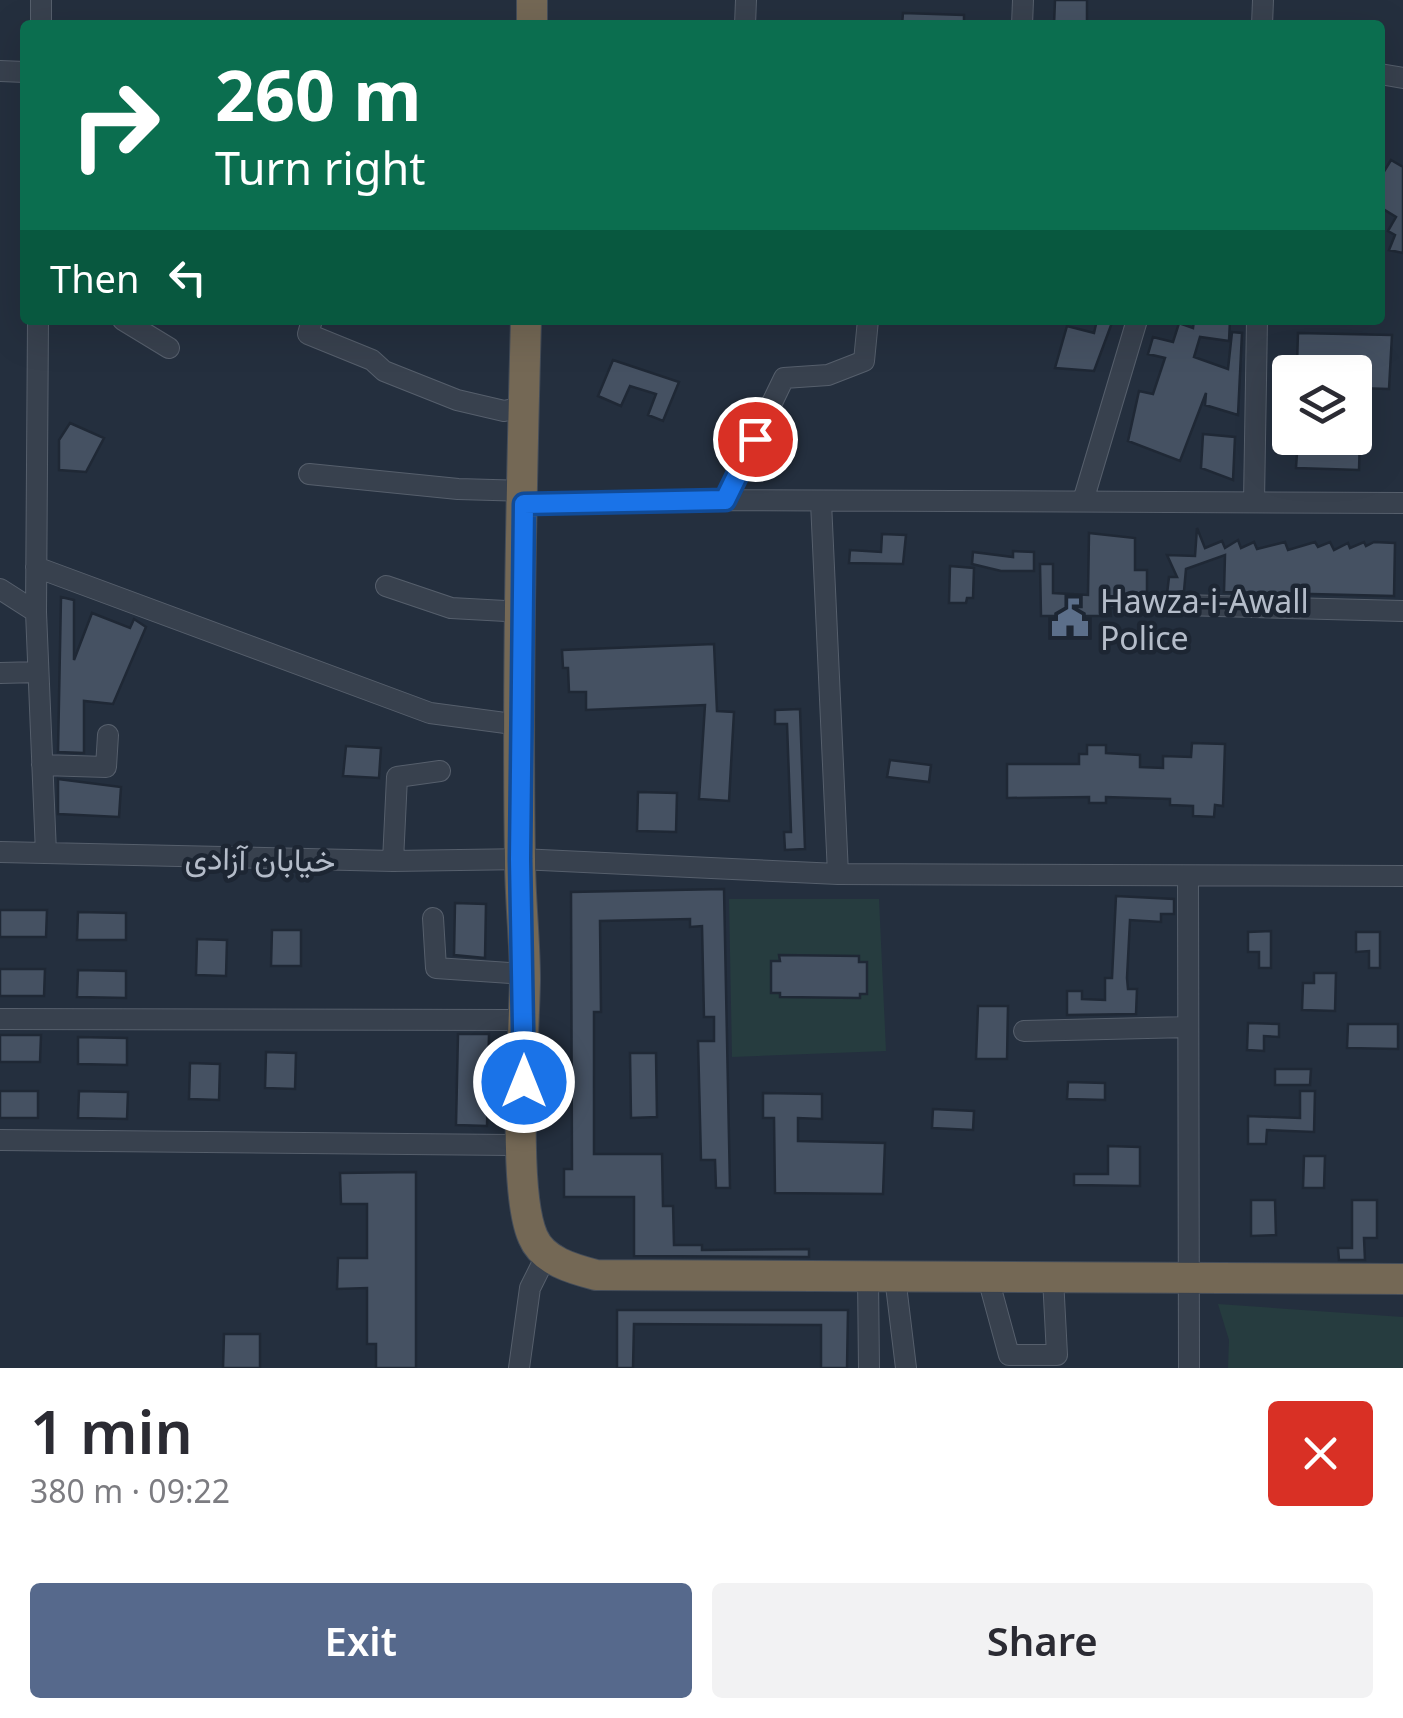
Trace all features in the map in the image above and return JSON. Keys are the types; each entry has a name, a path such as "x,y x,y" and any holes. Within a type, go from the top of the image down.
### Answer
{"highway":[{"path":"526,325 520,859 523,1144 526,1204 534,1239 547,1254 568,1268 596,1274 1403,1279"}],"street":[{"path":"38,325 36,612 46,853"},
{"path":"131,325 169,348"},
{"path":"311,325 308,334 372,360 384,371 457,400 504,411 524,407"},
{"path":"725,500 784,378 828,375 864,360 868,325"},
{"path":"1082,501 1135,325"},
{"path":"1254,501 1257,325"},
{"path":"310,474 524,498 1403,503"},
{"path":"821,502 838,874"},
{"path":"36,566 430,714 521,725"},
{"path":"386,586 452,608 522,612"},
{"path":"0,589 36,612"},
{"path":"1182,605 1403,611"},
{"path":"0,674 38,672"},
{"path":"42,765 106,767 108,735"},
{"path":"393,860 397,777 440,771"},
{"name":"خیابان آزادی","path":"0,852 520,859 838,874 1403,876"},
{"path":"1188,876 1189,1368"},
{"path":"433,918 436,968 524,974"},
{"path":"0,1019 524,1020"},
{"path":"1024,1032 1188,1027"},
{"path":"0,1140 523,1144"},
{"path":"518,1368 530,1288 547,1254"},
{"path":"869,1368 882,1277"},
{"path":"882,1277 906,1368"},
{"path":"988,1278 1010,1354 1057,1355 1053,1278"}],"green space":[{"path":"729,899 879,899 886,1051 732,1057"},
{"path":"1218,1304 1403,1317 1403,1368 1228,1368 1229,1340"}],"building":[{"path":"1055,0 1087,0 1087,20 1054,20"},
{"path":"903,13 964,15 964,20 902,20"},
{"path":"1391,160 1403,167 1403,253 1389,250 1395,235 1388,231 1396,217 1385,210 1385,170"},
{"path":"1096,325 1111,325 1094,371 1055,368 1067,326 1094,333"},
{"path":"1178,325 1230,325 1229,341 1200,337 1194,357 1228,369 1232,332 1242,333 1238,415 1205,405 1206,393 1180,461 1128,441 1139,391 1153,394 1165,358 1148,354 1153,337 1173,342"},
{"path":"1298,333 1392,335 1389,389 1372,388 1372,355 1297,355"},
{"path":"613,360 679,382 663,421 648,415 656,394 630,386 621,406 598,396"},
{"path":"70,423 104,438 86,472 59,470 59,440"},
{"path":"1203,434 1235,437 1233,480 1201,468"},
{"path":"1297,455 1359,455 1359,470 1296,468"},
{"path":"1197,528 1205,548 1222,541 1225,548 1238,540 1241,548 1254,542 1257,549 1285,542 1288,550 1315,542 1318,547 1330,542 1334,550 1348,543 1350,548 1364,542 1366,546 1374,542 1395,543 1394,596 1224,592 1225,555 1186,569 1184,591 1167,594 1169,577 1177,577 1167,555 1195,556"},
{"path":"1089,533 1135,538 1135,570 1147,570 1147,608 1111,608 1111,616 1041,616 1040,564 1053,564 1053,593 1088,595"},
{"path":"882,534 906,535 903,564 849,563 850,550 881,552"},
{"path":"1013,551 1034,552 1034,571 1001,571 972,564 973,552 1013,557"},
{"path":"950,566 974,568 973,598 967,598 966,603 949,603"},
{"path":"61,597 74,600 74,660 92,613 130,628 134,619 146,627 113,704 84,701 84,753 58,752"},
{"path":"714,644 717,711 734,712 729,801 699,799 705,705 586,710 586,692 569,692 568,668 563,668 562,650"},
{"path":"800,709 805,849 785,850 784,832 791,832 787,724 775,724 775,710"},
{"path":"1192,743 1225,744 1223,806 1215,805 1214,817 1193,816 1193,806 1170,805 1170,799 1106,797 1106,803 1089,803 1089,797 1007,798 1007,764 1079,764 1079,754 1087,754 1087,745 1106,745 1106,753 1140,755 1140,767 1163,768 1163,756 1191,757"},
{"path":"346,746 381,748 379,778 343,776"},
{"path":"890,760 931,765 929,782 887,777"},
{"path":"58,779 121,787 119,817 58,814"},
{"path":"638,792 677,793 676,832 637,831"},
{"path":"724,889 730,1188 716,1188 715,1160 701,1160 698,1041 714,1041 714,1017 704,1017 702,926 690,927 690,919 600,921 601,1012 594,1012 594,1154 662,1154 663,1206 673,1206 674,1245 702,1245 702,1250 809,1249 809,1257 634,1256 634,1197 564,1197 564,1169 572,1169 571,892"},
{"path":"1116,896 1174,899 1174,914 1161,914 1161,922 1130,920 1127,978 1128,989 1137,989 1136,1014 1067,1015 1067,991 1082,991 1082,999 1105,1000 1105,978 1112,978"},
{"path":"455,903 486,904 485,958 454,955"},
{"path":"0,910 47,910 46,937 0,937"},
{"path":"78,912 126,913 126,940 77,940"},
{"path":"272,930 301,930 301,966 271,966"},
{"path":"1271,931 1271,968 1259,968 1259,952 1248,952 1248,932"},
{"path":"1356,932 1380,932 1380,968 1369,968 1369,951 1356,952"},
{"path":"197,939 227,940 226,976 196,975"},
{"path":"779,955 859,956 859,962 867,962 867,994 860,994 860,998 780,997 780,993 771,993 771,961 780,961"},
{"path":"0,969 45,969 44,996 0,996"},
{"path":"78,970 126,971 126,998 77,997"},
{"path":"1314,973 1336,973 1335,1011 1302,1010 1303,983 1314,983"},
{"path":"978,1006 1008,1006 1007,1059 976,1059"},
{"path":"1248,1023 1279,1024 1279,1037 1264,1036 1264,1051 1247,1050"},
{"path":"1348,1024 1398,1024 1398,1049 1347,1048"},
{"path":"458,1034 489,1034 487,1126 456,1125"},
{"path":"0,1035 41,1035 40,1062 0,1062"},
{"path":"78,1037 127,1038 127,1065 78,1064"},
{"path":"266,1052 296,1053 295,1089 265,1088"},
{"path":"630,1053 656,1053 657,1117 631,1118"},
{"path":"190,1063 220,1064 219,1100 189,1099"},
{"path":"1275,1069 1311,1069 1310,1085 1275,1085"},
{"path":"1068,1082 1105,1083 1105,1100 1067,1099"},
{"path":"0,1091 38,1091 38,1118 0,1118"},
{"path":"79,1091 128,1092 127,1119 78,1118"},
{"path":"1300,1091 1315,1091 1314,1132 1267,1130 1266,1144 1248,1144 1248,1116 1300,1118"},
{"path":"763,1093 822,1094 822,1119 798,1118 798,1141 885,1143 883,1194 775,1193 774,1118 763,1118"},
{"path":"933,1109 974,1111 973,1130 932,1128"},
{"path":"1108,1146 1140,1147 1140,1186 1074,1185 1074,1174 1108,1174"},
{"path":"1304,1156 1325,1156 1324,1188 1303,1188"},
{"path":"416,1172 416,1368 376,1368 376,1344 367,1344 367,1288 337,1289 338,1258 367,1258 367,1204 341,1204 340,1173"},
{"path":"1251,1200 1275,1200 1276,1235 1251,1236"},
{"path":"1352,1200 1377,1200 1377,1238 1364,1238 1365,1260 1339,1260 1338,1248 1352,1248"},
{"path":"617,1310 848,1310 847,1368 821,1368 821,1325 634,1324 633,1368 617,1368"},
{"path":"224,1334 260,1334 260,1368 223,1368"}],"place":[{"name":"Hawza-i-Awall Police","path":"1070,618"}],"route":[{"path":"524,1082 520,859 524,504 725,500 755,439"}]}
